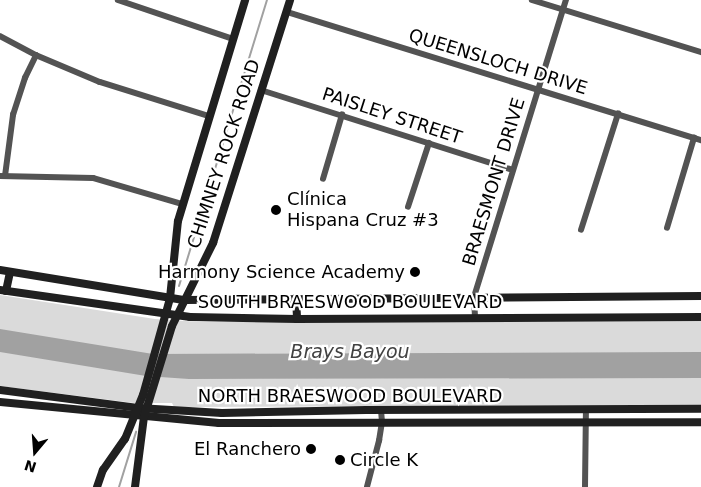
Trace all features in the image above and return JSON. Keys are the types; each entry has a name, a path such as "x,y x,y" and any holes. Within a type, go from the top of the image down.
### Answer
{"main road":[{"name":"CHIMNEY ROCK ROAD","path":"135,487 143,395 170,298 174,245 182,204 245,0"},
{"name":"CHIMNEY ROCK ROAD","path":"142,408 151,397 172,326 179,316 184,300 213,243 290,0"},
{"path":"0,270 170,298"},
{"path":"3,291 10,272"},
{"name":"SOUTH BRAESWOOD BOULEVARD","path":"3,291 179,316 297,319 701,317"},
{"name":"SOUTH BRAESWOOD BOULEVARD","path":"170,298 184,300 701,296"},
{"path":"296,298 297,319"},
{"path":"1,402 2,390"},
{"name":"NORTH BRAESWOOD BOULEVARD","path":"2,390 142,408 222,413 380,410 701,409"},
{"name":"NORTH BRAESWOOD BOULEVARD","path":"1,402 140,417 226,423 701,422"},
{"path":"674,409 674,422"},
{"path":"450,410 450,422"},
{"path":"517,422 518,410"},
{"name":"CHIMNEY ROCK ROAD","path":"97,487 104,470 140,417"}],"street":[{"path":"118,0 233,39"},
{"path":"532,0 701,52"},
{"name":"BRAESMONT DRIVE","path":"475,317 474,297 566,0"},
{"name":"QUEENSLOCH DRIVE","path":"287,12 698,139"},
{"path":"0,36 36,55 100,82 209,116"},
{"path":"36,55 25,78 13,115 3,176 93,178 182,204"},
{"name":"PAISLEY STREET","path":"261,90 514,170"},
{"path":"581,230 618,114"},
{"path":"323,179 342,115"},
{"path":"667,228 698,139"},
{"path":"408,207 429,143"},
{"path":"366,487 379,441 382,422 380,410"},
{"path":"585,487 586,410"}],"shaded area":[{"path":"0,295 155,319 200,322 701,321 701,405 174,407 172,403 134,403 0,386"},
{"path":"0,329 153,354 701,352 701,378 189,379 146,376 0,352"}],"waterway":[{"path":"179,286 267,0"},
{"path":"119,487 136,432"}],"place":[{"name":"Clínica Hispana Cruz #3","path":"276,210"},
{"name":"Harmony Science Academy","path":"415,272"},
{"name":"El Ranchero","path":"311,449"},
{"name":"Circle K","path":"340,460"}],"water label":[{"name":"Brays Bayou","path":"350,352"}]}
